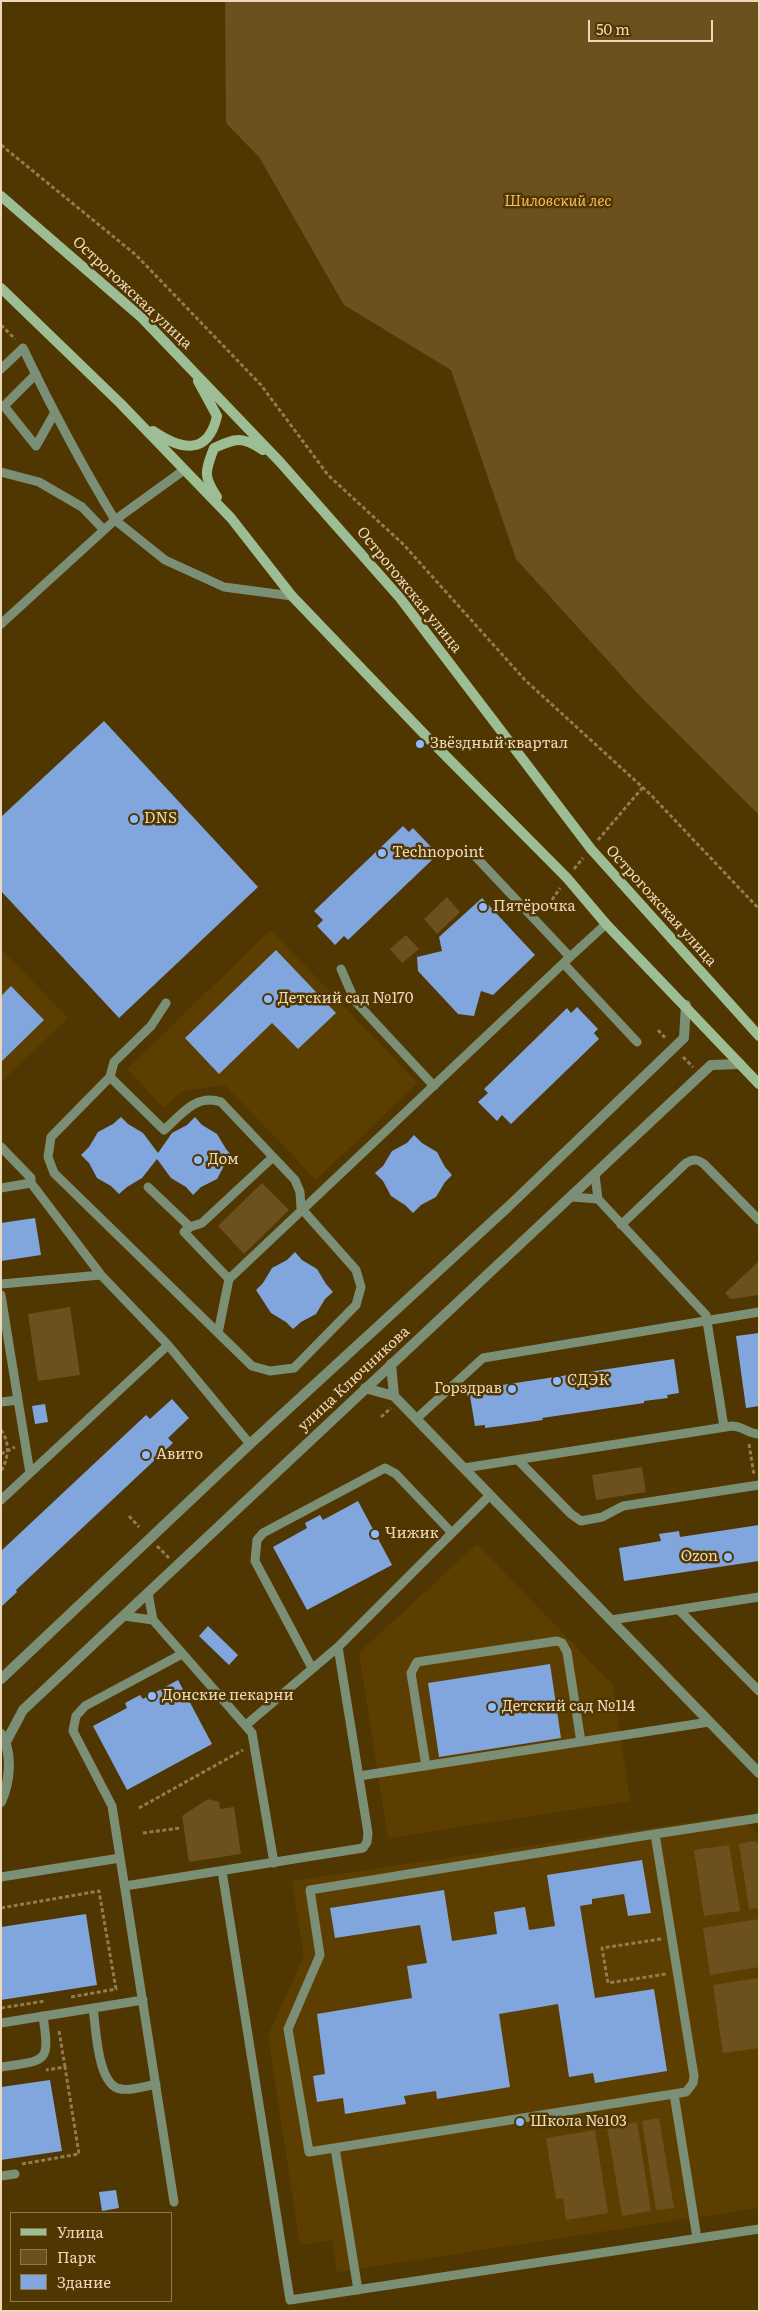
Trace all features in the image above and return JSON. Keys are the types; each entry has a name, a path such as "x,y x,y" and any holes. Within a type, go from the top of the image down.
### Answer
{"street":[{"name":"Острогожская улица","path":"1,196 142,318 280,462 400,598 591,849 759,1036"},
{"path":"1,288 120,403 231,518"},
{"path":"135,420 169,442 178,445 187,447 207,440 213,430 217,416 191,367"},
{"path":"280,462 250,441 234,439 214,448 208,464 206,481 231,518 292,596 426,737 567,878 606,924 686,1005 759,1084"},
{"name":"улица Ключникова","path":"1,1679 250,1444 508,1207 684,1038 686,1005"},
{"name":"улица Ключникова","path":"4,1738 23,1710 364,1388 572,1197 711,1065 740,1064"},
{"path":"391,1364 393,1401"},
{"path":"364,1388 393,1401 416,1419 709,1722 757,1769"},
{"path":"1,1802 6,1792 9,1765 4,1738"}],"lane":[{"path":"1,369 23,348 54,414 85,471 115,520 165,560 224,587 292,596"},
{"path":"36,374 4,406 36,446 54,414"},
{"path":"1,624 115,520 184,470"},
{"path":"1,472 39,482 82,508 104,530"},
{"path":"475,856 637,1042"},
{"path":"218,1333 229,1279 606,924"},
{"path":"341,969 355,1001 434,1086"},
{"path":"110,1077 164,1130 198,1100 212,1098 221,1102 295,1180 303,1210 356,1270 361,1287 356,1305 294,1368 270,1371 252,1366 54,1173 48,1156 51,1137 110,1077 114,1062 151,1026 166,1004"},
{"path":"1,1147 31,1178 31,1183 101,1275 168,1345 250,1444"},
{"path":"229,1279 184,1232 190,1227 202,1223 273,1157"},
{"path":"621,1225 686,1163 693,1160 699,1160 704,1164 759,1220"},
{"path":"595,1175 598,1199 706,1315 724,1427"},
{"path":"1,1188 31,1183"},
{"path":"148,1187 190,1227"},
{"path":"572,1197 598,1199"},
{"path":"1,1284 101,1275"},
{"path":"1,1295 30,1473"},
{"path":"416,1419 483,1358 759,1312"},
{"path":"1,1500 157,1353 168,1345"},
{"path":"1,1402 18,1400"},
{"path":"464,1468 724,1427 738,1426 759,1434"},
{"path":"518,1460 571,1514 581,1521 602,1517 624,1506 757,1485"},
{"path":"312,1668 254,1561 257,1540 263,1533 385,1468 396,1474 452,1533"},
{"path":"246,1725 338,1646 490,1495"},
{"path":"148,1593 153,1620 252,1733 274,1863"},
{"path":"611,1620 759,1597"},
{"path":"679,1610 759,1691"},
{"path":"124,1616 153,1620"},
{"path":"426,1766 411,1673 417,1662 557,1641 562,1643 567,1652 581,1742"},
{"path":"125,1886 363,1848 367,1842 368,1834 338,1646"},
{"path":"174,2202 112,1806 73,1731 76,1716 85,1706 182,1654"},
{"path":"359,1776 709,1722"},
{"path":"655,1834 694,2076 693,2083 686,2092 309,2152 288,2029 320,1955 310,1890 655,1834 759,1818"},
{"path":"1,1877 120,1858"},
{"path":"222,1871 290,2300 759,2229"},
{"path":"1,2023 143,2000"},
{"path":"93,2008 102,2067 109,2083 120,2089 156,2084"},
{"path":"1,2067 35,2062 43,2057 47,2047 42,2016"},
{"path":"674,2094 697,2238"},
{"path":"335,2148 358,2290"},
{"path":"1,2176 16,2169"}],"path":[{"path":"1,146 136,255 261,385 328,476 403,544 525,680 651,795 759,909"},
{"path":"1,326 23,348"},
{"path":"658,1030 667,1040"},
{"path":"679,1052 694,1068"},
{"path":"381,1417 393,1401"},
{"path":"1,1430 6,1439 8,1451 1,1471"},
{"path":"746,1430 757,1485"},
{"path":"1,1454 15,1447"},
{"path":"129,1516 139,1526"},
{"path":"156,1545 169,1558"},
{"path":"139,1808 255,1744"},
{"path":"143,1834 180,1828"},
{"path":"1,1908 99,1891 116,1989 63,1998"},
{"path":"663,1938 602,1948 608,1983 669,1973"},
{"path":"1,2008 54,2000"},
{"path":"16,2169 79,2154 65,2067 38,2072"}],"shaded area":[{"name":"Детский сад №170","path":"271,930 417,1083 316,1180 225,1085 182,1091 164,1108 127,1069"},
{"path":"1,949 68,1018 1,1082"},
{"name":"Детский сад №114","path":"477,1544 613,1685 630,1801 388,1838 359,1653"},
{"name":"Школа №103","path":"739,1815 759,1836 759,2208 337,2272 332,2240 300,2245 268,2036 304,1956 292,1881"}],"green space":[{"name":"Шиловский лес","path":"225,1 759,1 759,815 638,694 516,559 451,370 344,305 259,157 226,123"},
{"path":"447,897 460,912 437,934 424,919"},
{"path":"406,935 419,949 402,963 390,949"},
{"path":"262,1183 289,1210 244,1254 218,1226"},
{"path":"759,1261 759,1295 731,1299 725,1293"},
{"path":"70,1307 80,1375 38,1381 28,1314"},
{"path":"642,1467 646,1492 596,1500 592,1475"},
{"path":"208,1799 219,1802 220,1809 234,1807 241,1854 189,1862 182,1816"},
{"path":"755,1841 759,1845 759,1908 749,1909 739,1844"},
{"path":"729,1845 740,1911 704,1916 694,1850"},
{"path":"759,1919 759,1967 710,1975 703,1928"},
{"path":"759,1978 759,2048 723,2053 713,1985"},
{"path":"659,2118 674,2208 656,2210 642,2121"},
{"path":"637,2122 651,2211 622,2216 607,2127"},
{"path":"595,2130 608,2213 566,2220 563,2198 556,2199 546,2138"}],"building":[{"path":"104,721 258,887 119,1018 1,891 1,817"},
{"path":"403,826 409,832 413,828 434,850 428,856 432,860 348,940 344,936 335,945 317,926 323,920 314,911"},
{"path":"482,898 535,955 493,995 481,991 474,1016 458,1014 418,971 417,957 442,951 439,937"},
{"path":"276,950 336,1013 298,1049 272,1023 219,1074 185,1038"},
{"path":"11,986 44,1020 1,1062 1,996"},
{"path":"577,1007 598,1029 594,1033 599,1039 511,1124 502,1115 497,1121 478,1102 488,1093 484,1089 567,1008 571,1013"},
{"path":"121,1117 128,1124 143,1133 158,1153 172,1133 187,1125 195,1117 202,1125 217,1134 233,1157 225,1164 217,1179 201,1187 193,1195 186,1187 171,1178 157,1159 142,1178 119,1194 111,1186 97,1178 89,1163 81,1155 89,1147 98,1132"},
{"path":"414,1135 422,1143 437,1152 452,1175 445,1182 436,1197 421,1205 413,1213 391,1196 383,1181 375,1173 383,1166 392,1151 407,1143"},
{"path":"35,1218 41,1255 1,1261 1,1223"},
{"path":"295,1252 302,1260 317,1269 333,1292 325,1299 316,1314 293,1329 286,1322 271,1313 256,1290 263,1283 272,1268 287,1260"},
{"path":"759,1333 759,1406 746,1408 736,1336"},
{"path":"674,1359 679,1393 667,1395 668,1398 509,1425 485,1428 485,1425 475,1426 469,1390"},
{"path":"172,1399 189,1418 168,1438 173,1443 16,1590 17,1592 1,1607 1,1551 146,1415 150,1419"},
{"path":"45,1404 48,1422 35,1424 32,1406"},
{"path":"358,1501 392,1565 307,1610 273,1547 307,1528 305,1523 320,1515 323,1520"},
{"path":"759,1525 759,1561 624,1581 619,1548 661,1541 659,1534 679,1531 680,1537"},
{"path":"208,1626 238,1655 229,1665 199,1636"},
{"path":"550,1664 561,1738 439,1757 428,1683"},
{"path":"178,1680 212,1744 127,1790 93,1726 127,1708 125,1703 140,1695 143,1699"},
{"path":"642,1860 651,1913 628,1916 624,1894 592,1899 592,1904 580,1906 595,1998 654,1989 667,2071 595,2083 593,2073 569,2077 558,2004 499,2014 510,2087 437,2099 436,2091 404,2096 406,2104 345,2114 343,2098 317,2102 313,2076 325,2074 317,2014 412,1998 407,1966 427,1963 420,1925 335,1938 330,1908 444,1890 452,1941 497,1934 494,1912 525,1907 529,1930 555,1926 547,1875"},
{"path":"86,1914 97,1985 1,2000 1,1927"},
{"path":"50,2080 62,2151 1,2160 1,2087"},
{"path":"116,2190 119,2208 102,2211 99,2192"}],"place":[{"name":"Звёздный квартал","path":"420,744"},
{"name":"DNS","path":"134,819"},
{"name":"Technopoint","path":"382,853"},
{"name":"Пятёрочка","path":"483,907"},
{"name":"Детский сад №170","path":"268,999"},
{"name":"Дом","path":"198,1160"},
{"name":"СДЭК","path":"557,1381"},
{"name":"Горздрав","path":"512,1389"},
{"name":"Авито","path":"146,1455"},
{"name":"Чижик","path":"375,1534"},
{"name":"Ozon","path":"728,1557"},
{"name":"Донские пекарни","path":"152,1696"},
{"name":"Детский сад №114","path":"492,1707"},
{"name":"Школа №103","path":"520,2122"}]}
